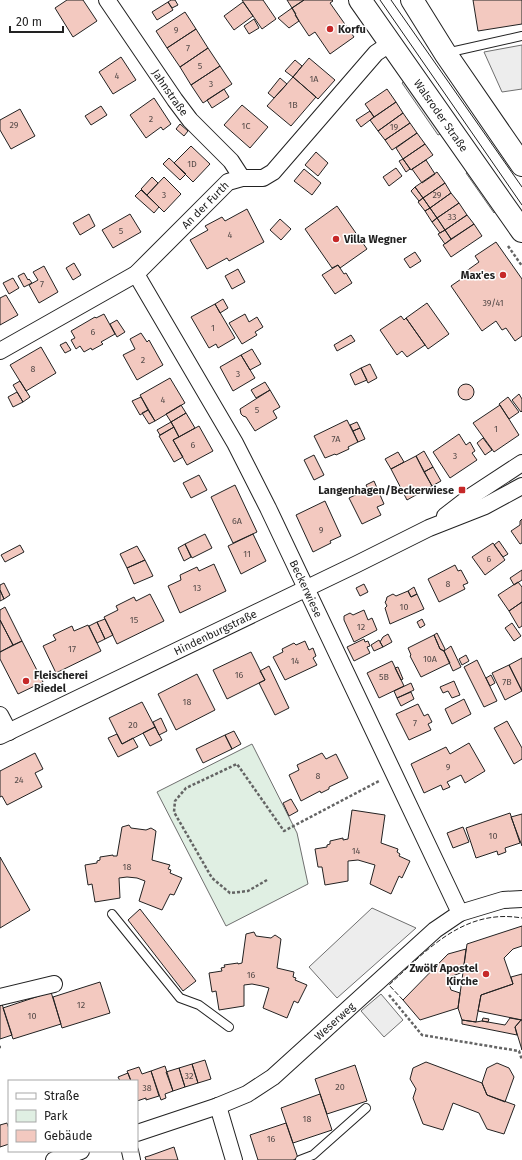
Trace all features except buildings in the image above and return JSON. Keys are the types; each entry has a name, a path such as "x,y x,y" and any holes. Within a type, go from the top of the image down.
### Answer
{"main road":[{"name":"Walsroder Straße","path":"360,0 522,231"},
{"path":"412,0 445,53 522,165"}],"street":[{"name":"Jahnstraße","path":"106,0 190,120 231,161 242,178"},
{"name":"An der Furth","path":"0,351 136,274 228,182 242,178 263,178 273,172 376,53 391,43"},
{"name":"Beckerwiese","path":"136,274 235,443 268,508 460,913"},
{"name":"Hindenburgstraße","path":"429,528 467,499 522,463"},
{"name":"Hindenburgstraße","path":"4,734 429,528 486,506 522,486"},
{"path":"0,715 4,734"},
{"name":"Weserweg","path":"138,1133 218,1106 247,1094 273,1077 435,930 460,913 503,900 522,899"},
{"path":"0,997 54,984"},
{"path":"218,1106 234,1160"},
{"path":"54,1160 78,1152"}],"lane":[{"path":"445,53 522,36"},
{"path":"496,481 506,496"},
{"path":"112,914 180,998 200,1005 229,1027"},
{"path":"300,1160 313,1155 366,1108"}],"path":[{"path":"267,880 248,891 230,893 212,878 174,812 175,801 186,788 237,764 284,831 394,774"},
{"path":"378,982 422,1035 519,1051 522,1060"}],"green space":[{"path":"252,744 297,833 308,884 226,926 157,792"}],"shaded area":[{"path":"522,45 522,89 502,92 484,52"},
{"path":"405,80 442,133 438,135 402,83"},
{"path":"470,170 497,209 494,213 466,173"},
{"path":"372,908 416,928 337,998 309,967"},
{"path":"381,994 403,1020 384,1037 361,1011"}],"tram line":[{"path":"380,0 522,205"},
{"path":"391,0 522,187"}],"fence":[{"path":"403,1000 389,985 432,946 464,926 482,919 501,917 522,918"}],"place":[{"name":"Korfu","path":"330,29"},
{"name":"Villa Wegner","path":"336,239"},
{"name":"Max'es","path":"503,275"},
{"name":"Langenhagen/Beckerwiese","path":"462,490"},
{"name":"Fleischerei Riedel","path":"26,681"},
{"name":"Zwölf Apostel Kirche","path":"486,974"}]}
